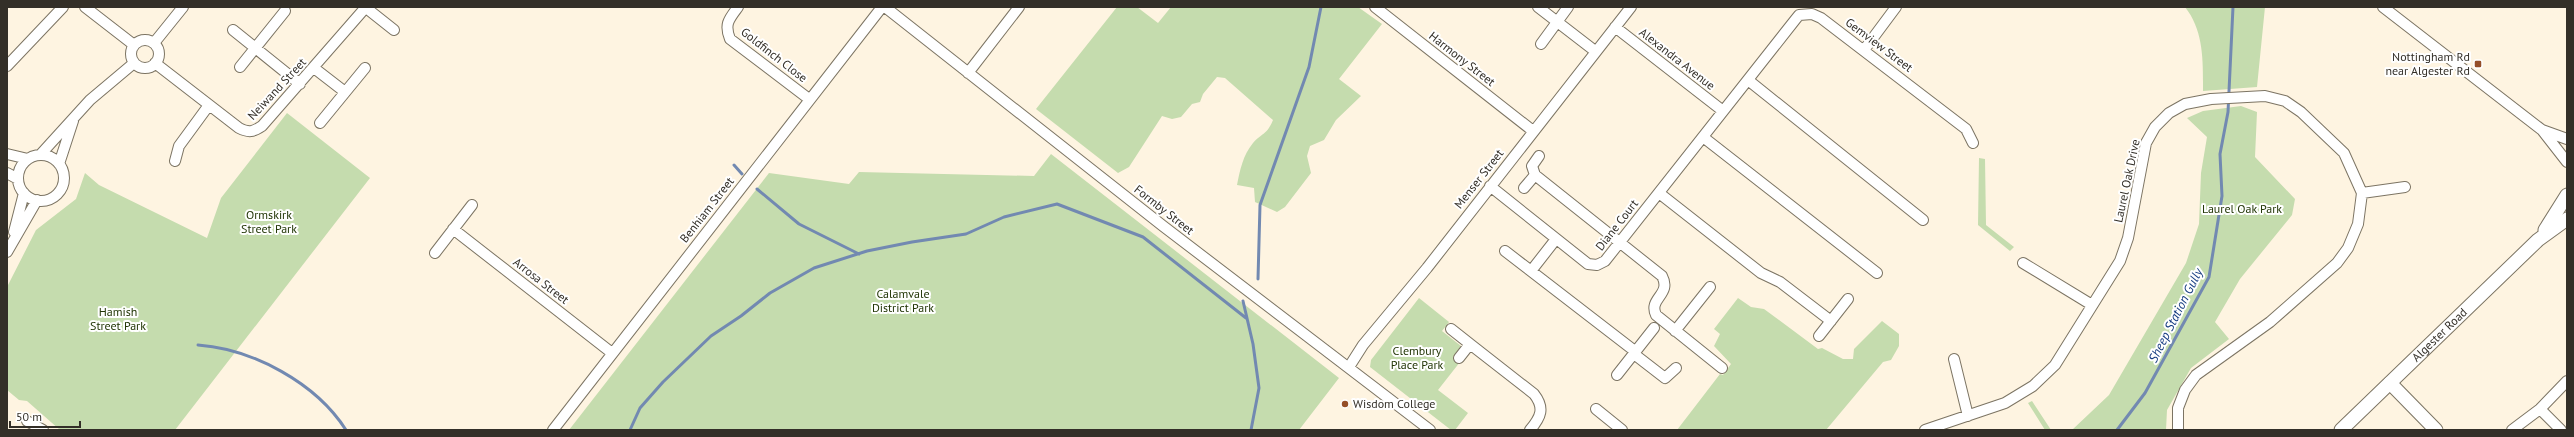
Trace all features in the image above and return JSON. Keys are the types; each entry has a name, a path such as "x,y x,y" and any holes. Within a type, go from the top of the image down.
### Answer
{"main road":[{"name":"Algester Road","path":"2538,240 2558,213 2567,195"},
{"name":"Algester Road","path":"2340,430 2538,240 2567,219"},
{"path":"2390,383 2436,430"}],"street":[{"path":"7,66 63,7"},
{"path":"86,7 134,45"},
{"path":"154,43 183,7"},
{"path":"366,7 394,30"},
{"name":"Neiwand Street","path":"155,63 239,128 247,132 253,132 262,126 300,84 366,7"},
{"name":"Goldfinch Close","path":"737,7 727,22 726,29 730,39 809,99"},
{"name":"Formby Street","path":"884,7 1163,226 1430,430"},
{"name":"Benhiam Street","path":"553,430 809,99 884,7"},
{"path":"968,73 1019,7"},
{"name":"Harmony Street","path":"1375,7 1533,131"},
{"path":"1538,7 1595,51"},
{"path":"1541,44 1568,7"},
{"name":"Menser Street","path":"1349,367 1368,339 1631,7"},
{"path":"1864,50 1896,7"},
{"path":"2383,7 2542,130 2567,162"},
{"path":"240,67 285,11"},
{"name":"Gemview Street","path":"1723,111 1799,15 1812,14 1821,18 1864,50 1966,129 1973,143"},
{"name":"Alexandra Avenue","path":"1615,27 1723,111"},
{"path":"233,30 300,84"},
{"path":"146,40 154,43 158,51 155,63 142,68 134,63 130,54 134,45 146,40"},
{"path":"40,155 90,100 134,63"},
{"path":"314,68 345,92"},
{"path":"320,123 364,68"},
{"path":"1748,80 1923,220"},
{"name":"Laurel Oak Drive","path":"1925,430 2005,403 2034,386 2055,365 2120,261 2128,238 2146,144 2155,127 2169,113 2185,104 2211,99 2265,96 2284,101 2301,112 2344,153 2362,193"},
{"path":"176,161 179,146 209,105"},
{"name":"Diane Court","path":"1490,186 1588,264 1597,265 1605,261 1723,111"},
{"path":"24,193 37,200 45,200 58,193 64,179 59,164 75,117"},
{"path":"2542,130 2567,139"},
{"path":"1703,137 1877,274"},
{"path":"7,154 28,159 40,155 47,156 59,164"},
{"path":"1539,156 1532,166 1535,175 1662,276 1666,283 1665,289 1653,310 1656,315 1722,368"},
{"path":"9,248 24,193 18,179 19,171 28,159"},
{"path":"7,172 18,179"},
{"path":"1524,188 1535,175"},
{"path":"2178,430 2178,408 2185,390 2196,376 2270,322 2336,263 2348,248 2358,224 2362,193 2405,187"},
{"path":"1659,193 1761,273 1780,282 1830,321"},
{"path":"9,248 37,200"},
{"path":"435,253 472,205"},
{"name":"Arrosa Street","path":"453,229 612,353"},
{"path":"1531,271 1556,239"},
{"path":"1504,251 1665,378 1676,368"},
{"path":"2023,263 2092,305"},
{"path":"1675,331 1710,287"},
{"path":"1819,336 1848,299"},
{"path":"1617,376 1654,328"},
{"path":"1451,329 1534,394 1541,403 1541,413 1530,430"},
{"path":"1459,358 1470,344"},
{"path":"1954,359 1968,416"},
{"path":"2512,430 2540,409 2567,381"},
{"path":"1596,409 1622,430"},
{"path":"2540,409 2561,430"},
{"path":"27,422 44,430"}],"green space":[{"path":"1117,7 1137,7 1158,23 1171,7 1358,7 1382,24 1339,79 1361,96 1336,120 1324,140 1310,146 1307,156 1311,173 1285,207 1277,212 1255,202 1254,188 1237,185 1244,158 1253,143 1269,129 1273,120 1225,78 1217,77 1203,94 1200,102 1192,104 1181,117 1172,119 1162,116 1129,167 1118,173 1036,109"},
{"path":"2185,7 2265,7 2257,87 2203,91 2203,69 2199,36 2196,26"},
{"name":"Laurel Oak Park","path":"2241,106 2257,112 2255,157 2295,199 2292,215 2240,279 2215,322 2229,339 2191,368 2167,410 2166,430 2072,430 2109,395 2186,263 2199,224 2201,173 2207,137 2187,118 2203,111"},
{"name":"Hamish Street Park","path":"287,113 370,178 175,430 60,430 27,401 19,400 7,390 7,287 36,230 76,199 85,173 99,185 207,238 221,198"},
{"name":"Calamvale District Park","path":"1051,154 1339,378 1299,430 569,430 769,173 849,184 859,172 1034,176"},
{"path":"1979,158 1985,159 1986,225 2014,247 2010,251 1978,225"},
{"name":"Clembury Place Park","path":"1419,298 1449,322 1442,331 1461,346 1453,357 1460,362 1438,390 1468,413 1455,430 1451,430 1370,367 1371,360"},
{"path":"1738,298 1751,307 1764,309 1818,349 1822,348 1843,359 1853,359 1854,349 1882,321 1899,334 1899,346 1891,360 1883,362 1826,430 1677,430 1720,374 1723,375 1731,364 1714,346 1720,334 1714,329"},
{"path":"2032,401 2051,430 2045,430 2028,403"}],"waterway":[{"path":"1258,279 1260,205 1309,67 1321,7"},
{"name":"Sheep Station Gully","path":"2117,430 2145,393 2209,277 2222,196 2220,154 2228,112 2233,7"},
{"path":"734,165 742,174"},
{"path":"757,189 799,224 859,254"},
{"path":"630,430 640,408 663,382 711,336 741,316 770,293 814,268 867,251 912,242 966,234 1004,217 1057,204 1143,237 1246,318"},
{"path":"1243,301 1253,344 1259,388 1251,430"},
{"path":"198,345 240,353 281,371 318,397 346,430"}],"place":[{"name":"Nottingham Rd near Algester Rd","path":"2478,64"},
{"name":"Wisdom College","path":"1345,404"}],"park label":[{"name":"Ormskirk Street Park","path":"269,222"}]}
